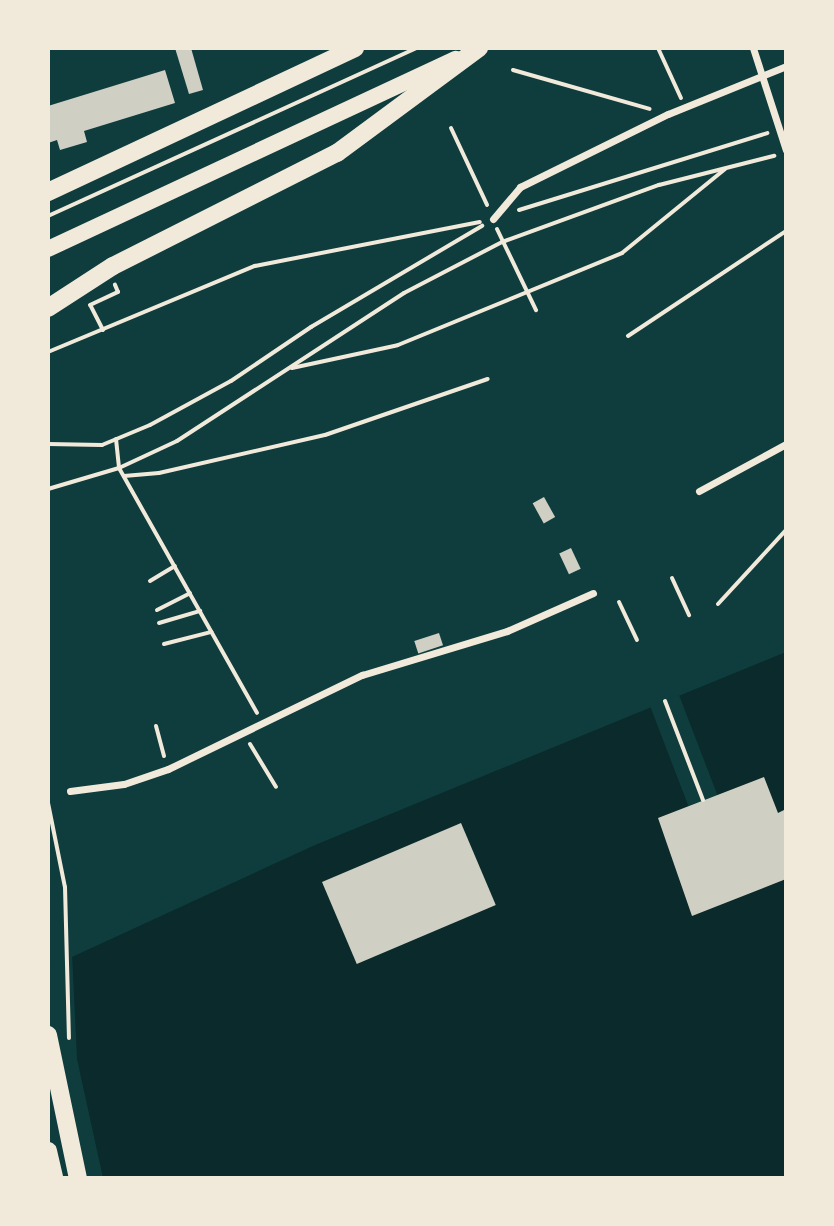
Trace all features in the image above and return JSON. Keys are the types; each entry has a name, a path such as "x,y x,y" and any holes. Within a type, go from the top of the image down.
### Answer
{"main road":[{"path":"48,192 355,48"},
{"path":"48,249 479,48"},
{"path":"48,308 337,153 479,48"},
{"path":"48,1035 78,1178"},
{"path":"48,1151 54,1178"}],"street":[{"path":"753,48 786,152"},
{"path":"493,219 520,187 668,114 786,66"},
{"path":"699,491 786,444"},
{"path":"70,791 124,784 168,769 265,727 362,675 507,631 593,593"}],"path":[{"path":"48,216 417,48"},
{"path":"658,48 685,107"},
{"path":"513,70 668,114"},
{"path":"451,128 536,310"},
{"path":"48,352 255,266 493,219 678,157 779,130"},
{"path":"48,489 119,468 219,417 404,293 502,242 659,185 786,152"},
{"path":"287,369 398,345 622,253 727,168"},
{"path":"48,444 102,445 231,381 311,327 493,219"},
{"path":"628,336 786,231"},
{"path":"103,330 90,305 118,292 114,275"},
{"path":"124,476 159,473 325,435 488,379"},
{"path":"116,439 119,468 265,727"},
{"path":"718,604 786,530"},
{"path":"150,581 175,566"},
{"path":"672,578 689,615"},
{"path":"157,610 190,593"},
{"path":"619,602 637,640"},
{"path":"159,623 200,611"},
{"path":"164,644 211,632"},
{"path":"665,701 703,800"},
{"path":"156,726 168,769"},
{"path":"244,736 276,787"},
{"path":"48,803 65,887 69,1043"}],"water":[{"path":"786,652 786,1178 48,1178 48,968 315,845"}],"pier":[{"path":"679,695 717,795 688,806 650,706"},
{"path":"72,953 77,1059 103,1178 48,1178 48,964"}],"building":[{"path":"175,48 191,48 203,90 189,94"},
{"path":"165,70 175,103 84,131 87,142 60,150 57,140 48,143 48,106"},
{"path":"544,497 555,517 544,523 533,503"},
{"path":"571,548 581,569 569,574 559,553"},
{"path":"439,633 443,645 418,653 414,641"},
{"path":"764,777 778,813 786,809 786,879 692,916 658,818"},
{"path":"461,823 496,905 357,964 322,882"}]}
